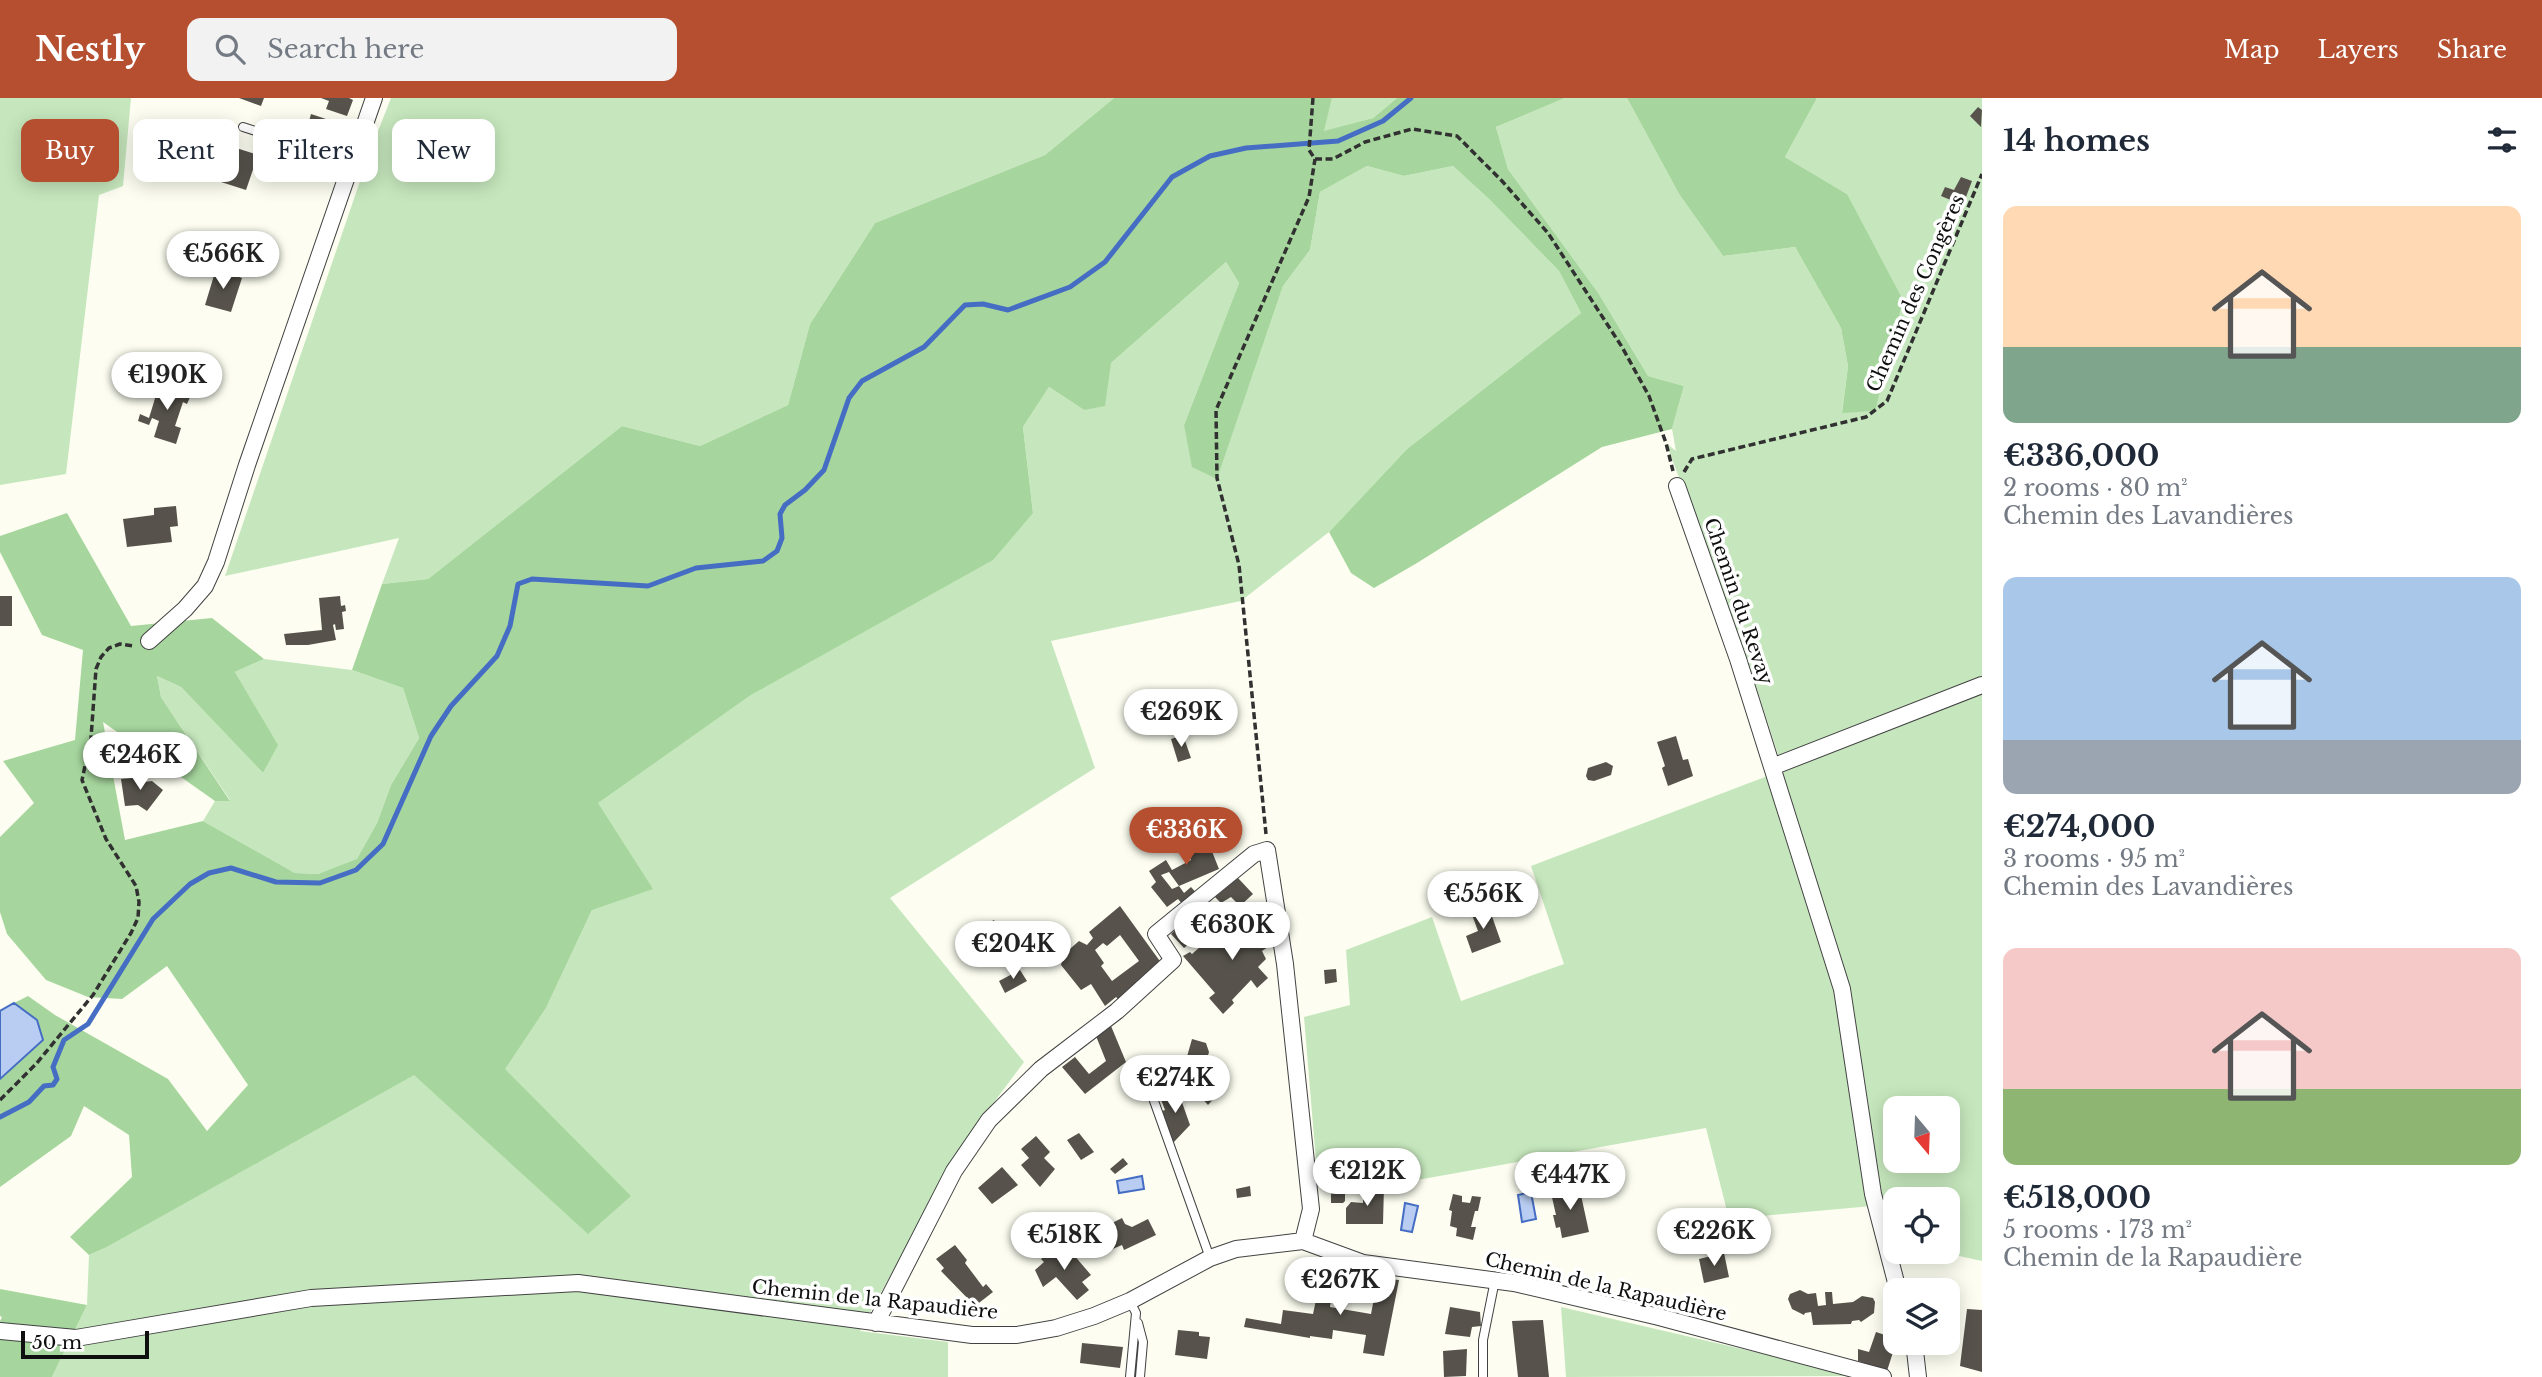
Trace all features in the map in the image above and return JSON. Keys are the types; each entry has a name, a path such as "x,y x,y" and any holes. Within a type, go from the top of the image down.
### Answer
{"street":[{"path":"366,119 374,98"},
{"path":"149,640 185,609 205,586 216,562 343,182"},
{"name":"Chemin du Revay","path":"1676,486 1738,659 1842,989 1873,1194 1895,1278"},
{"path":"1772,767 1982,685"},
{"path":"876,1323 954,1171 989,1120 1041,1069 1117,1010 1173,960 1156,934 1254,855 1267,850 1285,964 1311,1209 1303,1241"},
{"name":"Chemin de la Rapaudière","path":"0,1331 76,1338 311,1298 578,1283 972,1335 1017,1335 1056,1328 1133,1307 1210,1258 1236,1250 1303,1241 1363,1263 1495,1279 1659,1317 1883,1377"},
{"path":"1915,1355 1918,1377"}],"lane":[{"path":"243,127 253,130"},
{"path":"1148,1084 1210,1258"},
{"path":"1483,1377 1483,1340 1495,1279"},
{"path":"1130,1377 1133,1307"},
{"path":"1133,1307 1143,1342 1140,1377"}],"path":[{"path":"1267,850 1239,565 1217,478 1216,410 1308,197 1315,159 1309,150 1314,98"},
{"path":"1315,159 1333,159 1366,142 1412,130 1457,136 1548,233 1622,347 1648,396 1666,443 1676,486"},
{"name":"Chemin des Congères","path":"1676,486 1692,459 1866,416 1886,401 1982,174"},
{"path":"0,1100 36,1064 93,995 138,918 136,886 106,839 82,780 91,738 96,669 101,657 109,648 120,644 134,646 149,640"}],"green space":[{"path":"0,98 131,98 123,186 99,195 66,474 0,485"},
{"path":"391,98 1114,98 1045,155 875,223 810,324 788,405 700,446 622,426 428,579 382,584 399,538 225,576 360,182 378,182 378,131"},
{"path":"1114,98 1332,98 1324,131 1373,118 1397,98 1565,98 1496,127 1508,169 1599,294 1648,376 1684,386 1672,429 1602,447 1374,588 1351,573 1329,532 1407,449 1581,313 1559,271 1453,166 1404,176 1367,166 1320,192 1310,250 1283,286 1217,479 1192,467 1184,425 1239,283 1226,262 1111,363 1105,406 1084,410 1049,387 1023,427 1033,513 993,560 751,695 598,803 653,889 592,910 546,1008 505,1069 631,1196 588,1234 414,1075 89,1255 70,1237 132,1177 129,1135 84,1106 71,1136 0,1187 0,1079 43,1040 37,1020 14,1003 28,996 55,1015 168,1079 207,1131 248,1085 167,966 122,999 88,997 46,980 7,934 0,912 0,837 34,803 3,761 75,740 83,650 42,635 0,552 0,536 67,513 131,626 212,618 264,659 235,672 278,745 263,773 181,687 157,676 161,697 230,801 215,801 103,722 125,840 203,821 295,873 318,874 357,859 377,823 391,785 419,738 403,688 352,670 382,584 428,579 622,426 700,446 788,405 810,324 875,223 1045,155"},
{"path":"1332,98 1397,98 1373,118 1323,132"},
{"path":"1565,98 1627,98 1679,194 1723,256 1795,247 1841,328 1848,366 1842,412 1875,411 1847,194 1785,157 1817,98 1982,98 1982,1261 1960,1256 1960,1187 1883,1187 1883,1205 1729,1219 1706,1128 1395,1184 1318,1185 1304,1017 1350,1005 1346,950 1432,917 1461,1001 1564,964 1531,866 1783,770 1745,652 1666,443 1676,451 1672,429 1684,386 1648,376 1599,294 1508,169 1496,127"},
{"path":"1627,98 1817,98 1785,157 1847,194 1903,300 1875,411 1842,413 1848,366 1841,328 1795,247 1723,256 1679,194"},
{"path":"1367,166 1404,176 1453,166 1559,271 1581,313 1407,449 1329,532 1241,601 1051,641 1095,768 890,898 1024,1062 960,1148 860,1331 948,1342 948,1377 52,1377 87,1305 89,1255 414,1074 588,1233 630,1196 504,1069 546,1008 592,910 597,803 751,695 1033,513 1023,427 1049,387 1084,410 1111,363 1226,262 1239,283 1184,425 1217,478 1283,286 1310,250 1320,192"},
{"path":"264,659 352,670 403,688 419,738 391,785 377,823 357,860 318,874 295,873 203,821 215,801 230,800 161,697 157,676 181,687 263,773 277,745 235,672"},
{"path":"0,1289 87,1305 52,1377 0,1377"},
{"path":"1561,1307 1859,1376 1566,1377"}],"water":[{"path":"14,1003 37,1020 43,1040 0,1079 0,1011"},
{"path":"1142,1176 1144,1189 1119,1193 1117,1181"},
{"path":"1531,1192 1536,1219 1522,1222 1518,1195"},
{"path":"1405,1203 1418,1206 1412,1232 1401,1230"}],"building":[{"path":"239,98 264,98 261,106"},
{"path":"321,98 353,100 347,116 326,109 329,101"},
{"path":"1978,107 1982,110 1981,127 1970,116"},
{"path":"311,114 326,119 310,119"},
{"path":"239,149 253,153 253,170 246,190 221,182 239,182"},
{"path":"1961,177 1972,181 1963,205 1941,196 1945,187 1954,190"},
{"path":"216,269 242,278 231,312 205,305"},
{"path":"160,382 187,390 185,393 191,395 187,404 183,402 175,426 181,428 176,444 154,437 159,421 152,418 149,425 138,421 140,414 149,418"},
{"path":"176,506 178,526 170,527 172,542 127,547 123,519 154,515 154,508"},
{"path":"0,596 12,596 12,626 0,626"},
{"path":"340,596 341,606 345,605 346,611 342,612 344,629 336,630 335,624 333,625 336,640 308,645 286,645 284,634 322,630 319,598"},
{"path":"1183,735 1191,758 1178,762 1171,739"},
{"path":"1676,736 1683,760 1688,759 1693,776 1668,786 1657,742"},
{"path":"1606,762 1613,766 1611,775 1594,781 1588,780 1588,768"},
{"path":"143,777 144,782 152,781 163,790 147,811 138,805 125,806 121,779"},
{"path":"1199,819 1219,869 1179,886 1184,893 1191,887 1199,896 1184,906 1178,899 1167,907 1151,887 1156,882 1149,871 1166,860 1172,870 1191,860 1179,827","holes":["1169,872 1179,886 1172,889 1161,875"]},
{"path":"1238,878 1253,894 1240,906 1231,897 1221,903 1215,897"},
{"path":"1205,904 1217,918 1207,926 1211,933 1200,942 1197,937 1184,948 1171,934"},
{"path":"1488,905 1501,942 1472,953 1466,936 1478,931 1471,912"},
{"path":"1120,906 1162,964 1121,1002 1116,997 1105,1006 1091,984 1081,990 1061,965 1064,954 1079,941 1087,945 1093,938 1089,932","holes":["1120,935 1139,961 1112,981 1101,966 1104,963 1095,950 1103,943 1107,946"]},
{"path":"1273,915 1277,941 1262,951 1266,959 1258,967 1268,978 1257,988 1251,980 1223,1014 1209,998 1215,993 1183,956 1190,952 1192,954 1226,924 1229,927 1235,922 1239,944 1261,931 1259,926 1265,923 1264,919"},
{"path":"994,920 1003,937 981,949 983,953 971,959 960,938"},
{"path":"1336,969 1337,982 1325,984 1324,970"},
{"path":"1020,970 1027,981 1005,993 999,981"},
{"path":"1111,1026 1126,1062 1085,1094 1062,1067 1075,1057 1089,1074 1106,1061 1096,1036"},
{"path":"1192,1039 1206,1043 1209,1052 1206,1062 1220,1078 1220,1082 1213,1088 1218,1094 1208,1105 1186,1080 1192,1074 1185,1065 1188,1062 1186,1060"},
{"path":"1178,1091 1190,1125 1173,1143 1160,1097"},
{"path":"1079,1133 1094,1152 1081,1160 1067,1140"},
{"path":"1036,1136 1050,1152 1044,1158 1055,1169 1040,1187 1021,1165 1029,1158 1021,1149"},
{"path":"1123,1158 1128,1164 1115,1174 1110,1169"},
{"path":"1002,1167 1018,1185 992,1204 978,1188"},
{"path":"1250,1186 1251,1196 1237,1198 1236,1189"},
{"path":"1331,1186 1345,1186 1343,1203 1331,1203"},
{"path":"1363,1186 1384,1186 1383,1224 1346,1224 1346,1208 1351,1202 1363,1203"},
{"path":"1579,1186 1589,1232 1562,1238 1560,1227 1556,1228 1551,1193"},
{"path":"1453,1194 1462,1196 1462,1202 1470,1203 1472,1196 1481,1197 1471,1227 1476,1227 1473,1240 1456,1236 1457,1228 1450,1226 1452,1211 1449,1210"},
{"path":"1122,1218 1125,1224 1132,1227 1148,1219 1156,1235 1124,1250 1122,1245 1108,1251 1100,1232"},
{"path":"1716,1231 1717,1240 1701,1243 1698,1235"},
{"path":"1033,1237 1042,1246 1035,1252 1026,1243"},
{"path":"955,1245 983,1287 986,1284 993,1292 975,1306 941,1271 944,1268 936,1259"},
{"path":"1067,1247 1091,1275 1082,1282 1089,1290 1077,1300 1056,1277 1043,1287 1035,1270 1044,1262 1041,1259 1053,1249 1058,1255"},
{"path":"1724,1253 1729,1277 1704,1283 1699,1259"},
{"path":"1323,1267 1335,1270 1330,1307 1371,1314 1378,1278 1399,1280 1384,1356 1363,1353 1366,1335 1333,1330 1332,1339 1310,1338 1244,1327 1246,1318 1281,1324 1283,1310 1313,1314"},
{"path":"1800,1290 1808,1294 1816,1293 1818,1306 1826,1305 1825,1292 1832,1292 1833,1304 1853,1302 1862,1296 1873,1298 1874,1313 1861,1322 1852,1321 1851,1324 1813,1325 1811,1312 1804,1315 1792,1309 1788,1299 1790,1294"},
{"path":"1450,1307 1480,1312 1481,1326 1472,1327 1470,1337 1445,1334"},
{"path":"1967,1309 1982,1310 1982,1372 1960,1366"},
{"path":"1543,1320 1549,1377 1518,1377 1512,1321"},
{"path":"1178,1330 1199,1332 1199,1336 1210,1337 1207,1359 1175,1355"},
{"path":"1876,1332 1883,1334 1883,1355 1892,1355 1887,1371 1858,1361 1858,1349 1869,1352"},
{"path":"1082,1343 1123,1347 1120,1368 1080,1363"},
{"path":"1467,1349 1466,1376 1444,1377 1443,1351"}],"waterway":[{"path":"0,1117 29,1102 44,1086 53,1085 57,1079 53,1067 64,1040 88,1024 153,919 190,884 209,873 231,868 276,882 320,883 356,870 383,844 431,736 451,706 497,656 510,626 518,584 532,579 648,586 696,568 763,561 777,551 782,538 780,514 785,505 805,490 824,470 849,398 862,381 924,347 965,305 983,304 1008,310 1070,287 1105,262 1172,177 1210,156 1246,148 1338,141 1383,121 1411,98"}]}
